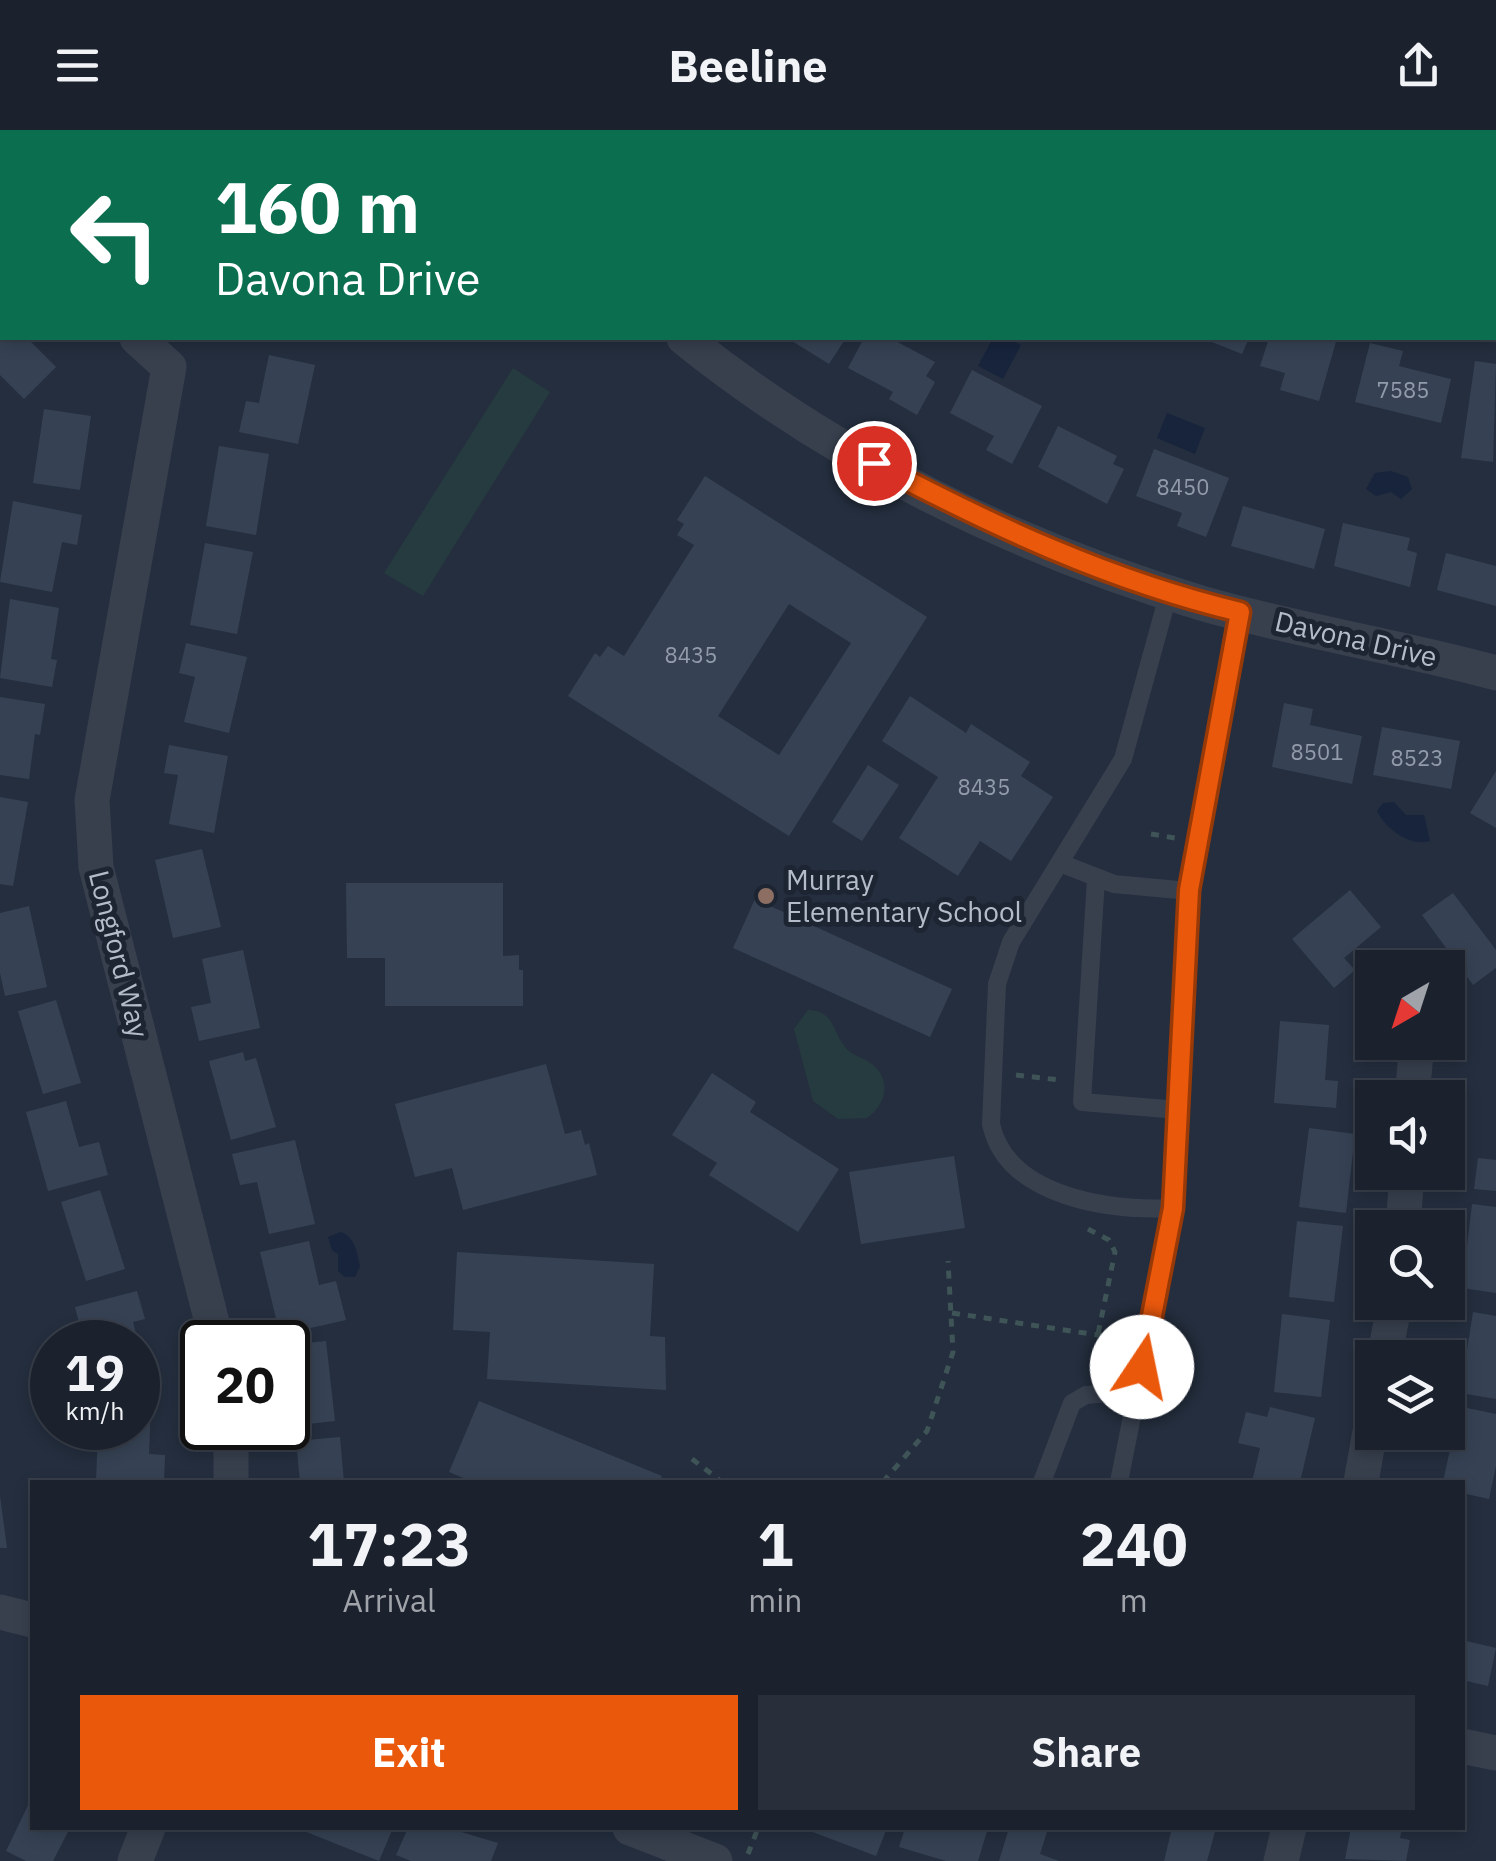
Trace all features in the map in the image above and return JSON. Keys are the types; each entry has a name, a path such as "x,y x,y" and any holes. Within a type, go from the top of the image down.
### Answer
{"street":[{"name":"Longford Way","path":"139,340 169,366 92,800 96,867 211,1320"},
{"name":"Davona Drive","path":"687,340 840,445 944,500 1098,569 1240,612 1496,673"},
{"path":"231,1450 231,1480"},
{"path":"1361,1480 1367,1450"},
{"path":"0,1612 30,1620"},
{"path":"1465,1747 1496,1753"},
{"path":"134,1861 147,1830"},
{"path":"635,1830 715,1861"},
{"path":"1281,1861 1289,1830"}],"lane":[{"path":"1169,592 1123,759 1011,942 997,984 991,1124 995,1143 1024,1174 1093,1204 1124,1210 1173,1208"},
{"path":"1119,1480 1173,1208 1189,890 1240,612"},
{"path":"1060,863 1096,879 1189,890"},
{"path":"1096,879 1082,1102 1178,1110"},
{"path":"1043,1480 1072,1403 1086,1395 1137,1391"}],"path":[{"path":"994,1073 1082,1082"},
{"path":"951,1313 1098,1334 1116,1252 1110,1240 1074,1225"},
{"path":"885,1480 927,1431 953,1352 948,1261"},
{"path":"692,1459 719,1480"},
{"path":"745,1861 757,1830"}],"green space":[{"path":"513,368 550,392 423,596 384,573"},
{"path":"808,1010 828,1018 845,1047 872,1064 882,1077 882,1099 867,1118 838,1119 813,1101 794,1029"}],"water":[{"path":"992,340 1011,340 1021,345 1003,379 978,366"},
{"path":"1167,413 1205,428 1195,454 1157,438"},
{"path":"1391,471 1408,477 1412,489 1401,499 1391,492 1376,496 1366,489 1375,473"},
{"path":"1394,802 1406,815 1424,815 1430,841 1407,839 1386,824 1377,811 1383,803"},
{"path":"341,1232 356,1251 360,1266 355,1277 345,1277 338,1271 338,1254 332,1250 328,1237"}],"building":[{"path":"0,340 29,340 56,367 24,399 0,375"},
{"path":"790,340 845,340 829,364"},
{"path":"863,340 894,340 935,362 926,376 935,382 917,415 889,399 893,392 848,368"},
{"path":"1207,340 1248,340 1242,354"},
{"path":"1268,340 1336,340 1319,401 1280,390 1285,373 1260,366"},
{"path":"1370,343 1403,351 1399,366 1451,379 1441,423 1355,402"},
{"path":"269,355 315,365 298,444 239,432 246,401 259,403"},
{"path":"1475,361 1496,364 1493,462 1461,458"},
{"path":"972,370 1042,406 1012,464 986,450 994,436 950,413"},
{"path":"44,409 91,416 80,490 33,483"},
{"path":"1058,426 1117,456 1113,464 1124,469 1107,504 1038,467"},
{"path":"219,446 269,454 256,535 206,526"},
{"path":"1154,449 1229,478 1206,537 1177,526 1182,513 1136,496"},
{"path":"705,476 927,617 789,836 568,696 595,653 600,657 608,646 624,656 694,545 677,535 684,524 677,520","holes":["789,604 851,643 779,755 718,716"]},
{"path":"13,501 82,515 77,545 62,542 52,592 0,582"},
{"path":"1243,506 1325,529 1314,569 1231,546"},
{"path":"1343,523 1410,538 1407,550 1417,553 1410,587 1334,566"},
{"path":"205,543 253,552 237,634 190,625"},
{"path":"1446,553 1496,566 1496,606 1437,590"},
{"path":"10,599 59,608 51,659 57,660 52,687 0,678"},
{"path":"186,643 247,657 229,733 184,722 195,677 179,673"},
{"path":"910,696 966,733 971,724 1030,762 1021,776 1053,797 1011,861 980,841 958,876 899,838 938,777 882,741"},
{"path":"0,697 45,704 40,735 35,734 29,779 0,775"},
{"path":"1284,703 1313,709 1310,725 1362,736 1352,784 1272,767"},
{"path":"1382,727 1460,741 1451,789 1373,775"},
{"path":"169,745 228,756 214,833 169,824 178,775 164,773"},
{"path":"868,765 899,785 862,841 832,822"},
{"path":"1496,771 1496,828 1470,813"},
{"path":"0,797 28,802 13,886 0,884"},
{"path":"202,849 221,927 173,938 155,860"},
{"path":"346,883 503,883 503,956 519,955 523,1006 385,1006 385,958 347,958"},
{"path":"1350,890 1381,927 1344,958 1355,970 1334,988 1292,939"},
{"path":"1453,893 1496,950 1496,968 1473,985 1465,974 1465,950 1448,950 1422,915"},
{"path":"755,899 952,989 930,1037 733,948"},
{"path":"29,906 47,987 5,996 0,973 0,913"},
{"path":"243,950 260,1028 199,1041 191,1007 211,1003 202,959"},
{"path":"56,1000 81,1083 43,1094 18,1011"},
{"path":"1280,1021 1329,1025 1325,1080 1338,1081 1336,1108 1274,1103"},
{"path":"243,1052 245,1061 256,1058 276,1127 231,1140 209,1061"},
{"path":"546,1064 565,1134 581,1130 585,1145 589,1143 597,1175 463,1210 452,1168 415,1177 395,1104"},
{"path":"712,1073 756,1102 750,1112 839,1169 798,1232 709,1175 717,1163 672,1135"},
{"path":"66,1101 79,1147 99,1142 108,1175 48,1191 26,1112"},
{"path":"1309,1128 1355,1134 1346,1213 1299,1207"},
{"path":"295,1140 315,1224 269,1234 257,1182 240,1185 232,1154"},
{"path":"954,1156 965,1228 861,1244 849,1172"},
{"path":"1478,1158 1496,1160 1496,1191 1474,1189"},
{"path":"100,1190 125,1269 86,1281 61,1202"},
{"path":"1472,1204 1496,1207 1496,1293 1465,1288"},
{"path":"1297,1221 1343,1226 1334,1302 1289,1297"},
{"path":"309,1241 319,1285 336,1281 346,1320 310,1328 310,1320 276,1320 260,1252"},
{"path":"457,1252 654,1264 650,1336 665,1337 666,1390 487,1379 490,1332 453,1330"},
{"path":"137,1291 145,1319 78,1320 75,1307"},
{"path":"1473,1312 1496,1316 1496,1399 1465,1394"},
{"path":"1282,1314 1330,1320 1321,1397 1274,1392"},
{"path":"326,1341 335,1421 310,1424 310,1343"},
{"path":"479,1401 662,1476 660,1480 468,1480 449,1472"},
{"path":"1270,1407 1315,1418 1300,1480 1252,1480 1260,1448 1238,1443 1246,1412 1267,1417"},
{"path":"1465,1408 1496,1414 1496,1466 1489,1499 1465,1494 1465,1480 1443,1480 1450,1450 1465,1450"},
{"path":"340,1437 344,1480 300,1480 297,1450 310,1450 310,1440"},
{"path":"97,1450 149,1450 149,1454 165,1455 164,1480 96,1480"},
{"path":"0,1496 7,1548 0,1548"},
{"path":"1465,1641 1496,1648 1488,1686 1465,1681"},
{"path":"30,1801 30,1830 69,1830 53,1861 26,1861 6,1851"},
{"path":"304,1830 392,1830 379,1861"},
{"path":"407,1830 455,1830 498,1843 491,1861 411,1861 396,1855"},
{"path":"807,1830 886,1830 876,1856"},
{"path":"904,1830 987,1830 978,1861 946,1861 899,1847"},
{"path":"1008,1830 1028,1830 1047,1832 1040,1854 1059,1861 999,1861"},
{"path":"1172,1830 1215,1830 1207,1861 1164,1861"},
{"path":"1351,1830 1402,1830 1400,1838 1410,1840 1406,1861 1345,1859"}],"place":[{"name":"Murray Elementary School","path":"766,896"}],"route":[{"path":"874,463 979,518 1098,569 1240,612 1189,890 1173,1208 1142,1367"}]}
